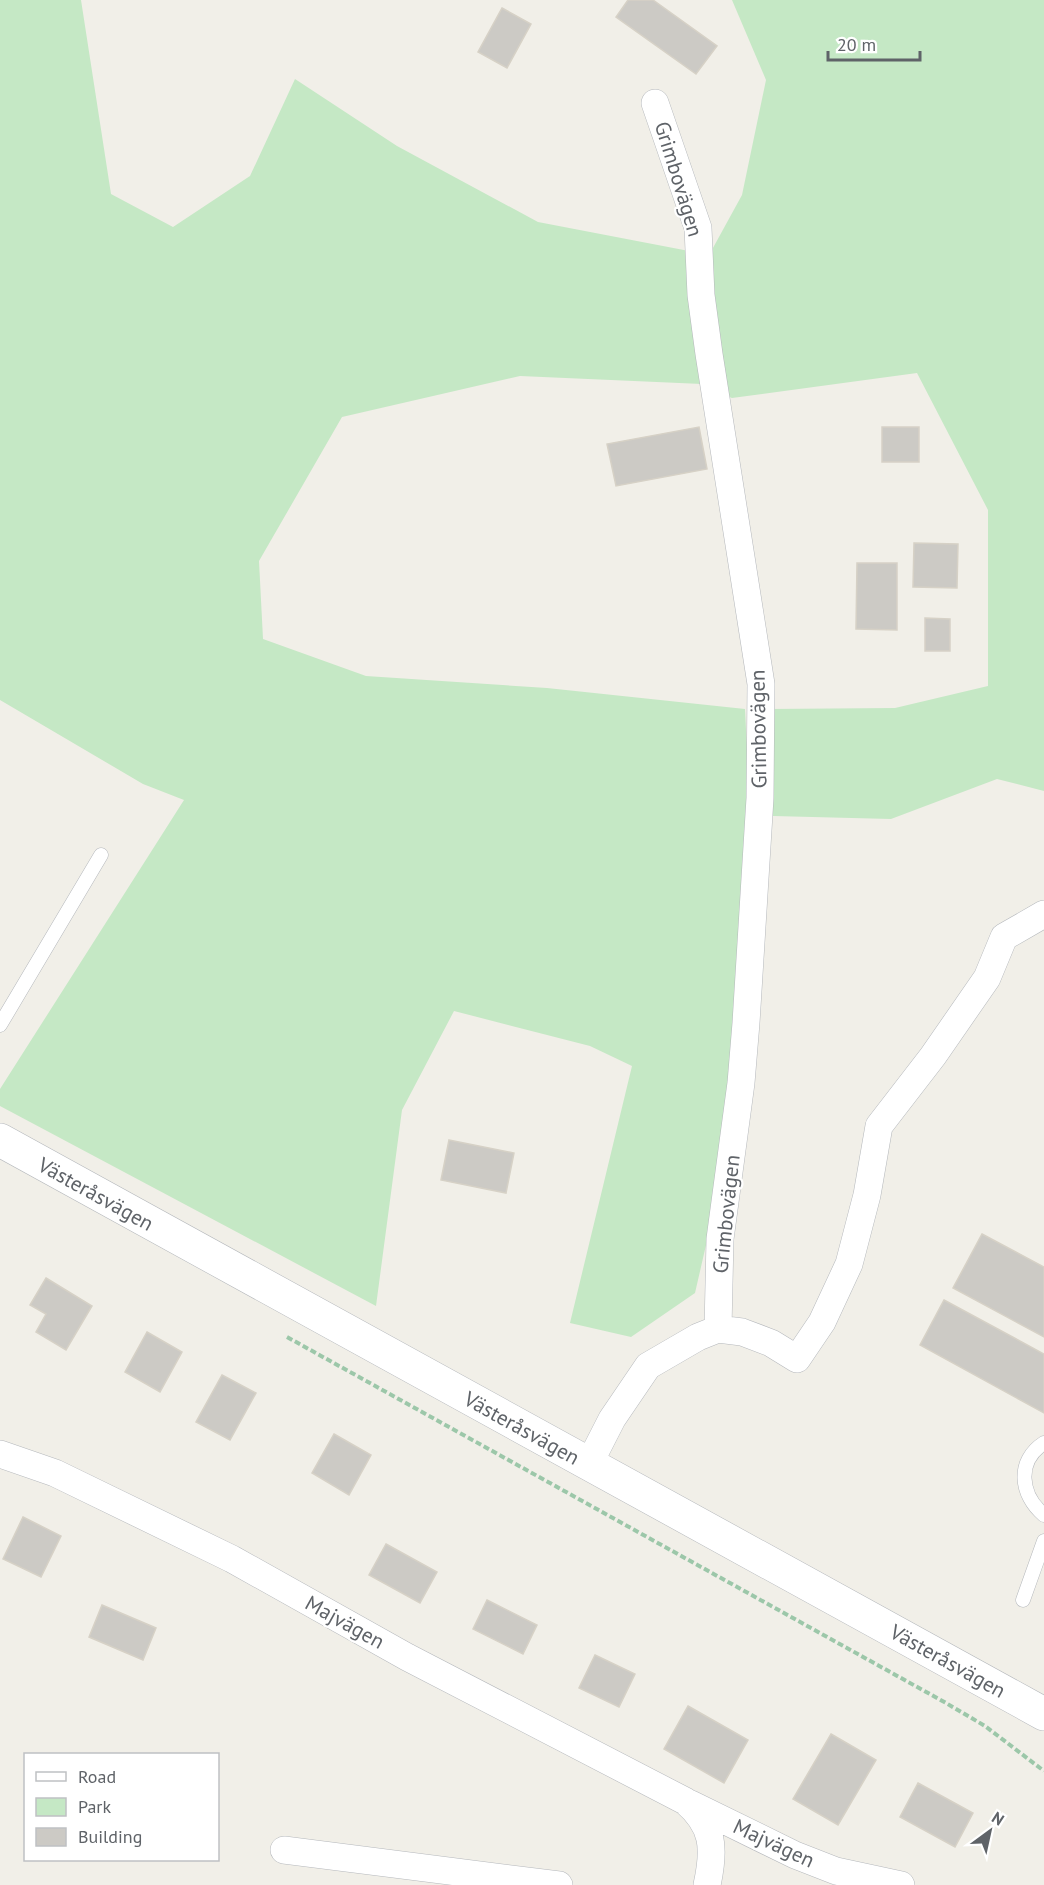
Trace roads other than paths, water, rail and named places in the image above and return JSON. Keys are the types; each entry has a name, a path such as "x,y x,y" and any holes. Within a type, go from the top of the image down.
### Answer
{"street":[{"name":"Grimbovägen","path":"655,103 698,228 701,295 709,354 761,684 760,798 746,1023 741,1083 720,1239 718,1329"},
{"path":"589,1464 612,1419 648,1366 718,1329 742,1332 771,1343 797,1359 822,1322 849,1264 867,1195 879,1126 933,1056 987,978 1004,937 1044,914"},
{"name":"Västeråsvägen","path":"0,1140 1044,1714"},
{"name":"Majvägen","path":"0,1454 55,1473 231,1558 407,1658 795,1855 836,1871 901,1885"},
{"name":"Majvägen","path":"685,1801 700,1814 711,1835 711,1867 707,1885"},
{"path":"284,1850 559,1885"}],"lane":[{"path":"0,1025 101,855"},
{"path":"1044,1443 1036,1448 1027,1461 1023,1477 1026,1494 1044,1515"},
{"path":"1023,1600 1044,1541"}]}
